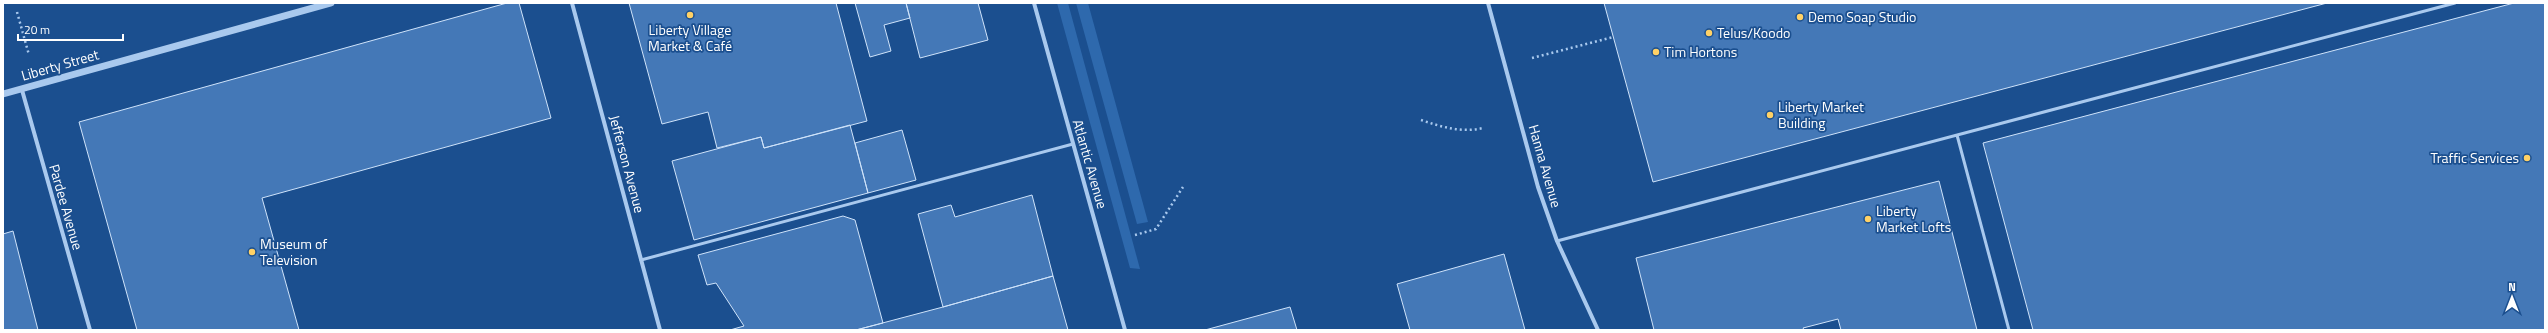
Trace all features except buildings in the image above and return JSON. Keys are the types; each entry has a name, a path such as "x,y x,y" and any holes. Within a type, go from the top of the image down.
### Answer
{"street":[{"name":"Liberty Street","path":"3,94 22,90 331,3"},
{"name":"Jefferson Avenue","path":"572,3 660,330"},
{"name":"Atlantic Avenue","path":"1034,3 1125,330"},
{"name":"Hanna Avenue","path":"1488,3 1538,187 1557,241 1598,330"},
{"name":"Pardee Avenue","path":"22,90 90,330"}],"lane":[{"path":"1557,241 2455,3"},
{"path":"1957,135 2009,330"},
{"path":"641,260 1072,144"}],"path":[{"path":"17,12 29,55"},
{"path":"1532,58 1613,37"},
{"path":"1421,120 1450,129 1472,130 1483,128"},
{"path":"1135,235 1156,229 1183,187"}],"shaded area":[{"path":"1057,3 1068,3 1140,269 1130,268"},
{"path":"1076,3 1088,3 1148,222 1137,224"}],"place":[{"name":"Liberty Village Market & Café","path":"690,15"},
{"name":"Demo Soap Studio","path":"1800,17"},
{"name":"Telus/Koodo","path":"1709,33"},
{"name":"Tim Hortons","path":"1656,52"},
{"name":"Liberty Market Building","path":"1770,115"},
{"name":"Traffic Services","path":"2527,158"},
{"name":"Liberty Market Lofts","path":"1868,219"},
{"name":"Museum of Television","path":"252,252"}]}
